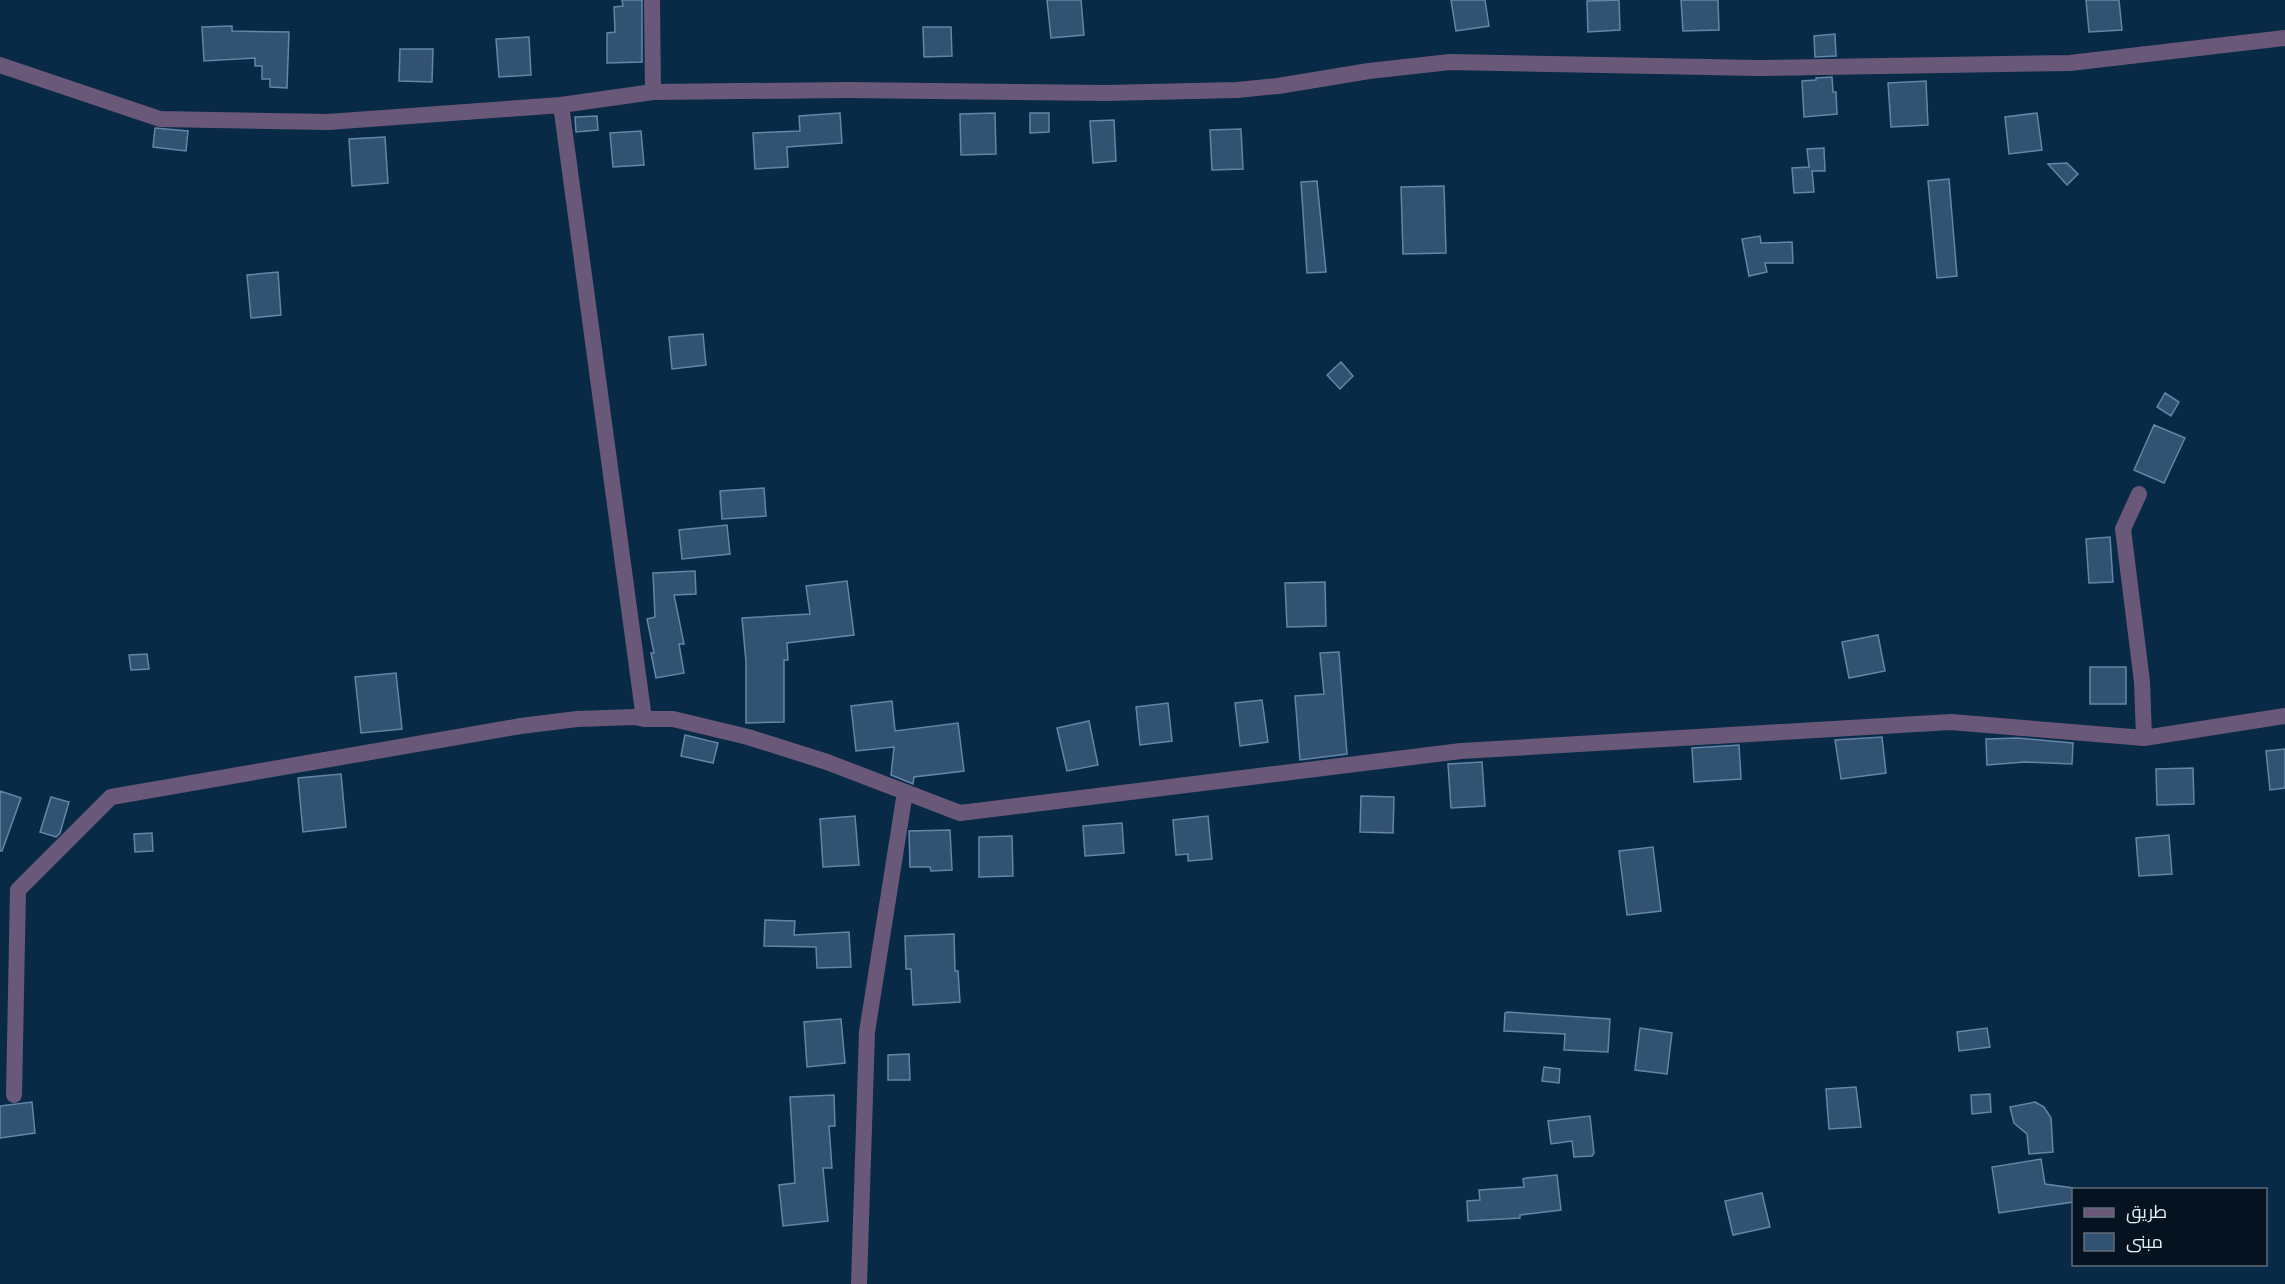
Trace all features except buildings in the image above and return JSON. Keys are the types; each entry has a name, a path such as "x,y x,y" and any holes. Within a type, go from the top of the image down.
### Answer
{"street":[{"path":"652,0 652,92"},
{"path":"0,65 160,118 328,122 561,105 652,92 847,90 1105,93 1238,90 1450,62 1759,68 2070,63 2285,38"},
{"path":"561,105 644,719"},
{"path":"2139,494 2123,529 2142,682 2144,738"},
{"path":"14,1095 18,891 111,797 521,726 577,719 634,717 673,719 748,737 827,762 960,813 1461,751 1951,722 2144,738 2285,716"},
{"path":"859,1284 867,1032 905,792"}]}
